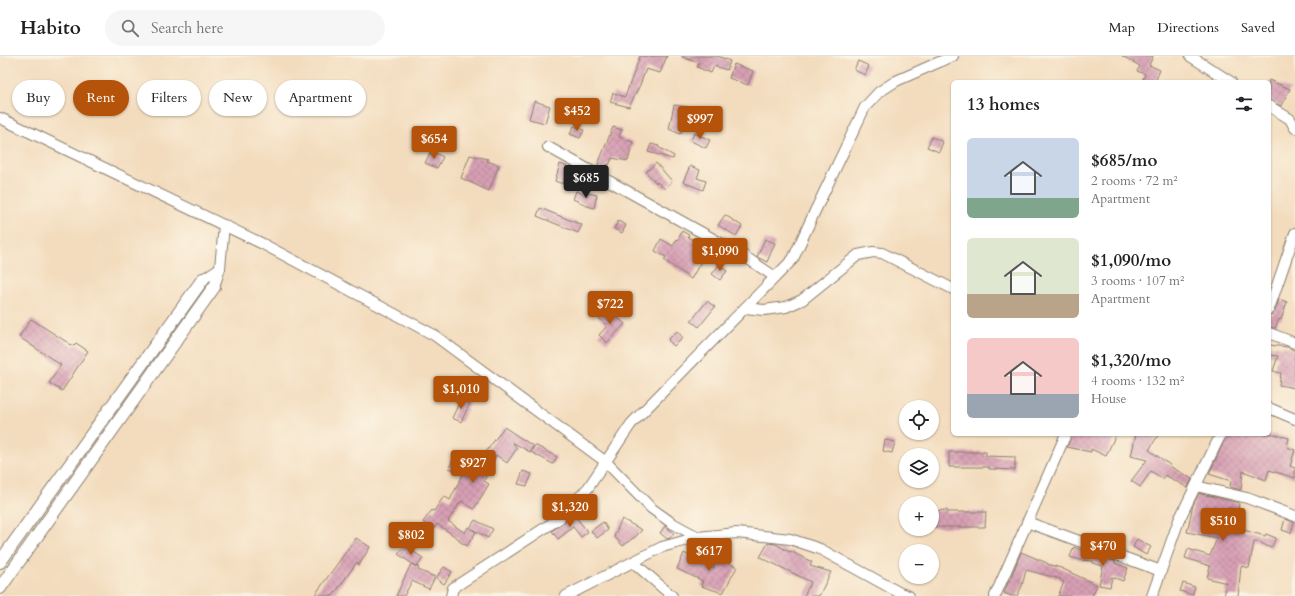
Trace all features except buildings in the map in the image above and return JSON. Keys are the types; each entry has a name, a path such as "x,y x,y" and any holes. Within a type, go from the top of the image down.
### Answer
{"street":[{"path":"451,596 453,588 560,518 588,488 631,424 794,259 815,211 865,107 879,92 896,81 953,56"},
{"path":"1190,56 1228,80"},
{"path":"1271,107 1290,119 1295,128"},
{"path":"0,118 263,244 434,335 606,462 651,508 672,523 698,537"},
{"path":"548,147 744,256 775,277"},
{"path":"0,588 214,287 220,268 224,225"},
{"path":"1271,304 1291,256 1295,233"},
{"path":"746,308 764,310 786,307 802,300 858,255 873,252 882,253 951,288"},
{"path":"0,562 203,279 220,268"},
{"path":"1271,334 1295,343"},
{"path":"1271,409 1295,419"},
{"path":"995,596 1065,436"},
{"path":"1152,596 1180,520 1217,436"},
{"path":"1196,486 1247,498 1295,516"},
{"path":"1027,522 1161,571"},
{"path":"566,596 662,547 698,537 737,533 790,539 820,549 900,593 909,596"},
{"path":"633,562 672,596"}]}
